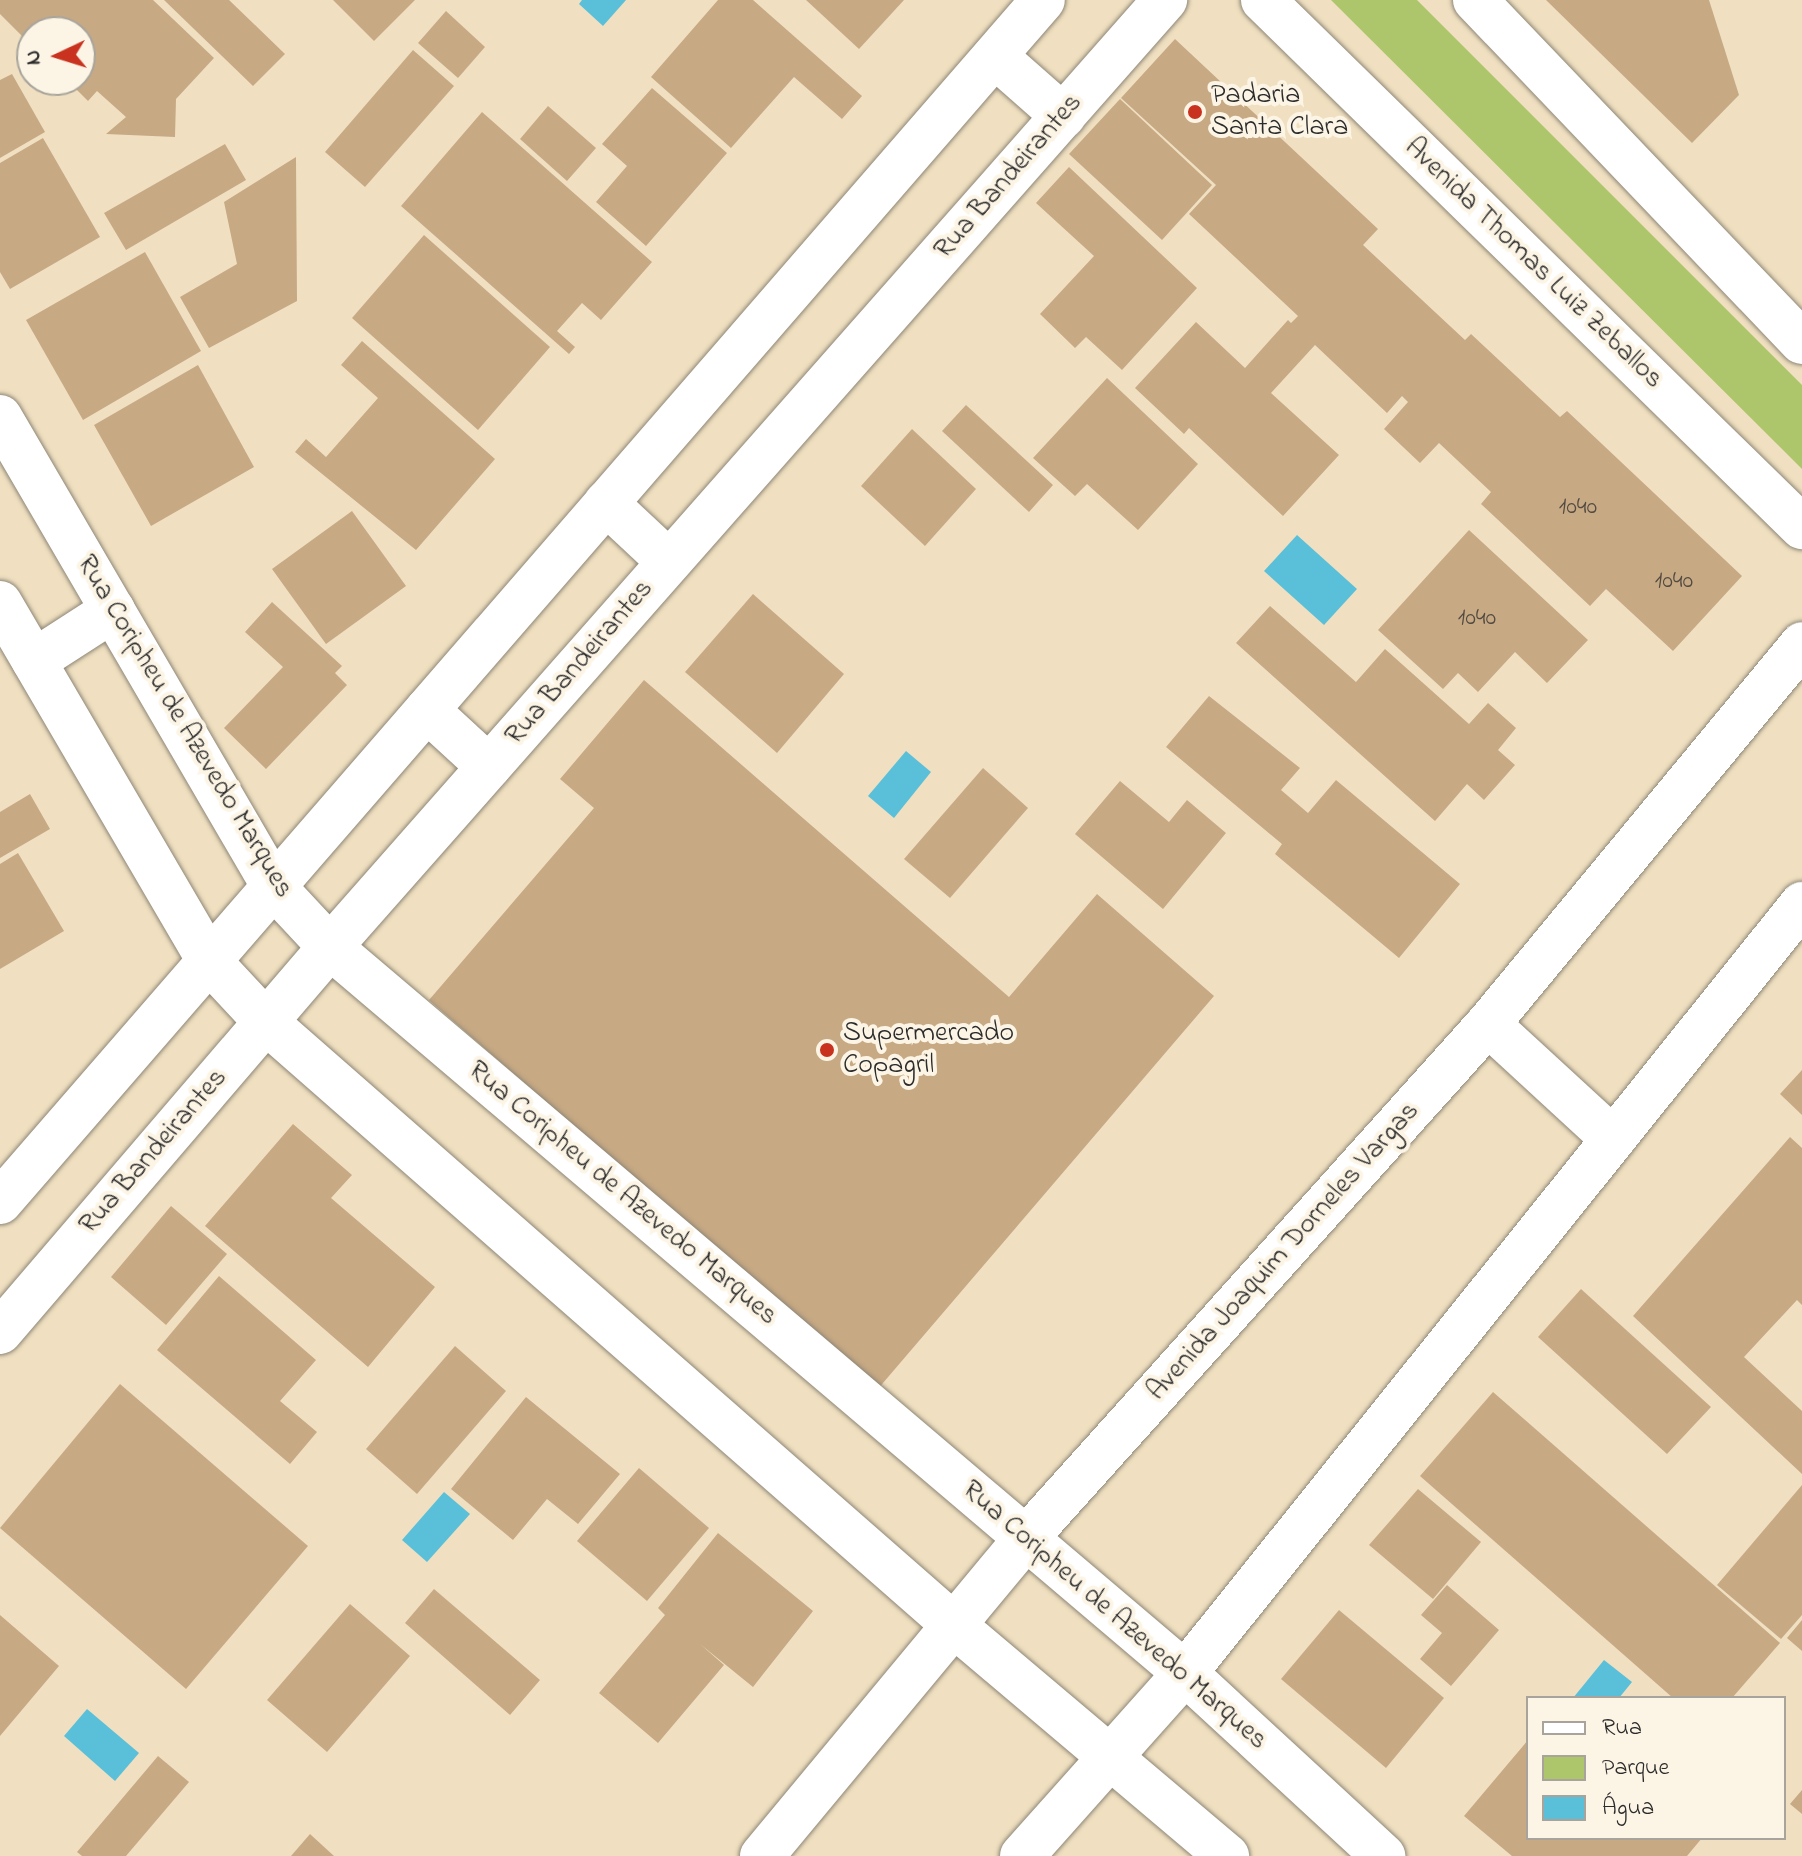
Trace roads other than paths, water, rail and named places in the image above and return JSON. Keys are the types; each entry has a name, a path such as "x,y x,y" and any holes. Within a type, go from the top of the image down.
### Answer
{"street":[{"path":"0,1202 1043,0"},
{"name":"Rua Bandeirantes","path":"3,1323 330,947 1165,0"},
{"name":"Avenida Thomas Luiz Zeballos","path":"1263,0 1802,527"},
{"path":"1475,0 1793,320"},
{"path":"995,56 1063,116"},
{"name":"Rua Coripheu de Azevedo Marques","path":"0,417 274,887 330,947 1185,1673 1383,1856"},
{"path":"606,503 669,562"},
{"path":"0,603 210,962 266,1022 956,1627 1227,1856"},
{"path":"34,661 113,610"},
{"name":"Avenida Joaquim Dorneles Vargas","path":"762,1856 956,1627 1027,1537 1488,1024 1802,644"},
{"path":"427,710 489,767"},
{"path":"1022,1856 1185,1673 1802,904"},
{"path":"1488,1024 1613,1139"}],"water":[{"path":"582,0 626,0 603,26 579,4"},
{"path":"1297,535 1357,589 1324,625 1264,571"},
{"path":"906,751 931,772 894,818 868,796"},
{"path":"444,1492 470,1514 427,1562 402,1540"},
{"path":"1604,1660 1632,1682 1621,1696 1575,1696"},
{"path":"87,1709 139,1753 115,1781 64,1736"}],"place":[{"name":"Padaria Santa Clara","path":"1195,112"},
{"name":"Supermercado Copagril","path":"827,1050"}]}
